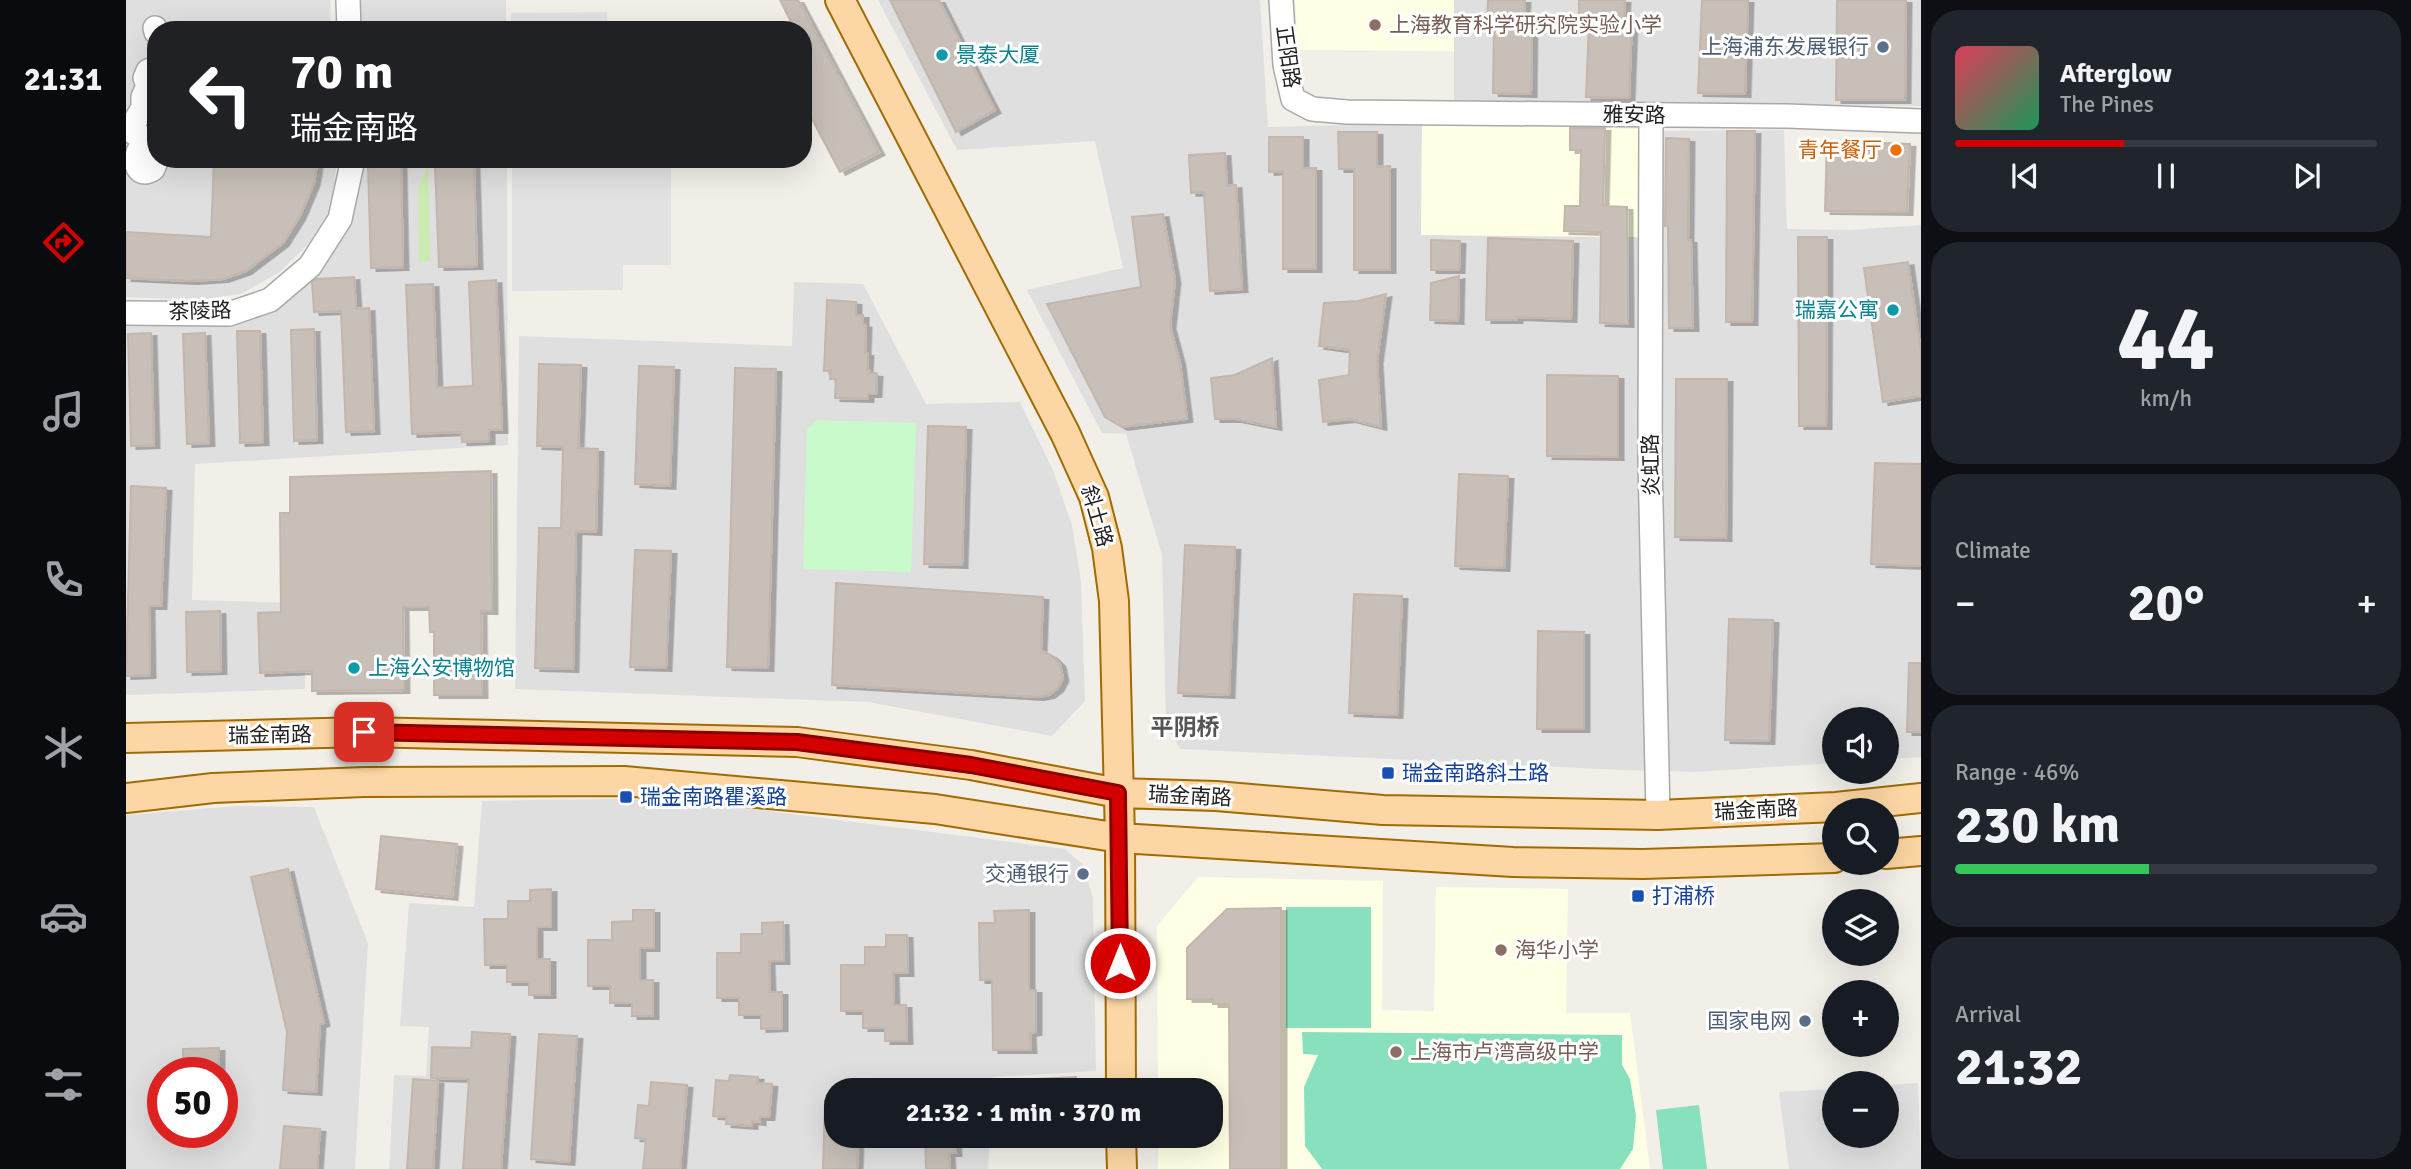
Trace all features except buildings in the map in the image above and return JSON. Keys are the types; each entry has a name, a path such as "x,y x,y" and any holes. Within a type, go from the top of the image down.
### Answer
{"main road":[{"name":"斜土路","path":"839,0 1065,433 1094,497 1107,548 1114,601 1120,838 1121,1078"},
{"name":"瑞金南路","path":"126,738 364,732 797,742 971,765 1118,793 1216,796 1383,810 1658,815 1836,807 1921,798"},
{"path":"126,798 213,788 364,782 624,781 935,809 1120,838 1513,862 1643,864 1822,858"},
{"path":"1899,852 1921,851"},
{"path":"1121,1148 1122,1169"}],"street":[{"path":"348,0 349,21"},
{"name":"正阳路","path":"1281,0 1285,65 1293,99 1312,109 1347,112"},
{"path":"144,149 132,126 147,100"},
{"name":"雅安路","path":"1347,112 1787,116 1921,121"},
{"name":"炎虹路","path":"1651,115 1650,461 1658,815"},
{"name":"茶陵路","path":"126,313 229,314 270,300 310,266 340,219 351,168"}],"shaded area":[{"path":"126,0 330,0 331,21 147,21 147,168 336,168 331,209 308,244 280,272 241,294 197,300 126,297"},
{"path":"358,0 506,0 506,21 359,21"},
{"path":"878,0 1260,0 1268,127 1422,123 1421,235 1642,237 1661,131 1784,130 1787,229 1849,230 1921,225 1921,757 1899,758 1899,707 1822,707 1822,764 1696,772 1180,749 1166,725 1162,555 1126,434 1102,433 1027,290 1123,268 1095,141 957,150"},
{"name":"上海教育科学研究院实验小学","path":"1295,0 1454,0 1454,51 1298,50"},
{"path":"1454,0 1921,0 1921,106 1454,102"},
{"path":"607,12 607,21 511,21 511,13"},
{"path":"1422,123 1641,129 1642,237 1421,235"},
{"path":"360,168 507,168 508,445 195,464 192,600 305,603 305,689 126,695 126,323 232,325 271,309 322,269 350,224"},
{"path":"512,168 671,168 671,265 623,265 623,290 512,291"},
{"path":"794,282 863,284 926,404 1020,402 1053,470 1072,525 1081,581 1085,701 1052,736 868,702 515,689 519,336 792,346"},
{"path":"665,798 1065,849 1083,865 1093,898 1096,1071 993,1078 824,1078 824,1148 989,1148 988,1169 389,1169 394,1075 426,1076 429,1027 400,1026 409,903 474,907 482,801"},
{"path":"237,806 314,807 368,943 355,1169 126,1169 126,815"},
{"name":"上海市卢湾高级中学","path":"1198,877 1383,881 1382,1010 1434,1011 1436,887 1568,889 1566,1013 1630,1013 1650,1169 1158,1169 1158,1148 1223,1148 1223,1078 1158,1078 1157,926"},
{"path":"1918,1083 1921,1169 1789,1169 1779,1092 1822,1090 1822,1148 1899,1148 1899,1084"}],"green space":[{"path":"428,168 430,261 419,261 418,189"},
{"path":"816,420 916,423 911,572 803,569 807,430"},
{"path":"1286,907 1371,907 1371,1028 1286,1028"},
{"path":"1302,1032 1622,1035 1622,1065 1630,1079 1636,1116 1633,1149 1620,1169 1322,1169 1305,1146 1304,1087 1318,1055 1303,1054"},
{"path":"1699,1105 1707,1169 1663,1169 1656,1110"}],"place":[{"name":"上海教育科学研究院实验小学","path":"1375,25"},
{"name":"上海浦东发展银行","path":"1883,47"},
{"name":"景泰大厦","path":"942,55"},
{"name":"青年餐厅","path":"1896,150"},
{"name":"瑞嘉公寓","path":"1893,310"},
{"name":"上海公安博物馆","path":"354,668"},
{"name":"瑞金南路斜土路","path":"1388,773"},
{"name":"瑞金南路瞿溪路","path":"626,797"},
{"name":"交通银行","path":"1083,874"},
{"name":"打浦桥","path":"1638,896"},
{"name":"海华小学","path":"1501,950"},
{"name":"国家电网","path":"1805,1021"},
{"name":"上海市卢湾高级中学","path":"1396,1052"}],"district":[{"name":"平阴桥","path":"1185,727"}],"route":[{"path":"364,732 797,742 971,765 1118,793 1120,963"}]}
